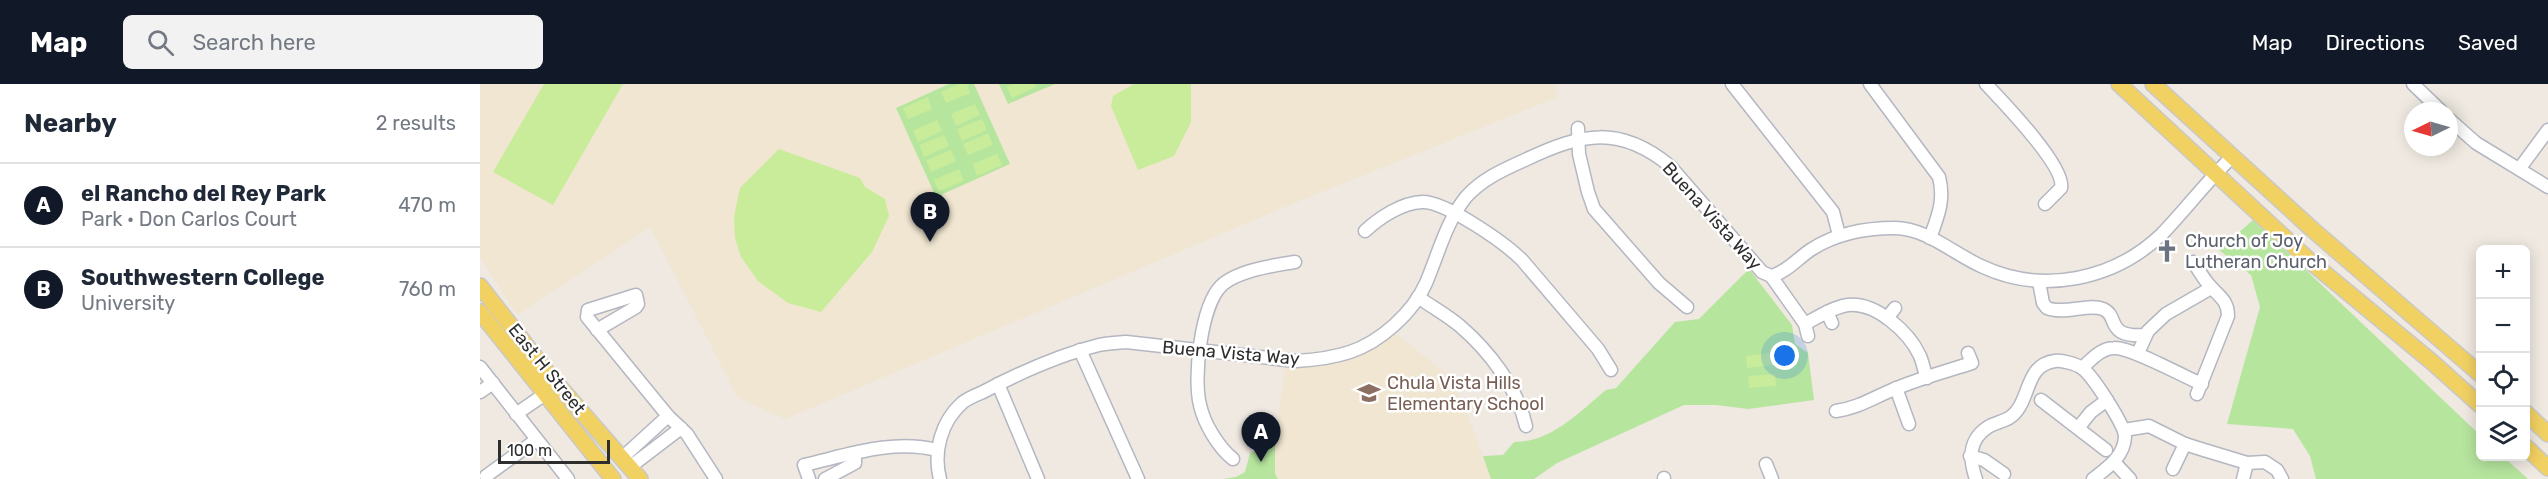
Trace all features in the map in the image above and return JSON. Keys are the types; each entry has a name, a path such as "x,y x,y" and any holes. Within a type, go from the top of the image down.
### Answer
{"main road":[{"path":"2119,84 2311,262 2476,401"},
{"path":"2153,84 2313,230 2476,370"},
{"name":"East H Street","path":"480,286 550,376 630,468"},
{"name":"East H Street","path":"480,312 613,479"},
{"path":"2530,417 2548,434"},
{"path":"2530,451 2548,468"}],"street":[{"path":"1732,84 1833,212 1839,235"},
{"path":"1986,84 2040,145 2061,177 2061,188 2045,204"},
{"path":"2413,84 2432,102"},
{"path":"1876,86 1939,177 1943,192 1942,205 1930,238"},
{"path":"2458,127 2476,143 2548,187"},
{"path":"2520,168 2548,130"},
{"path":"1578,134 1587,188 1594,208 1659,283 1687,307"},
{"name":"Buena Vista Way","path":"940,479 937,450 951,416 963,402 998,384 1080,350 1102,344 1126,342 1296,361 1320,359 1350,352 1383,333 1401,318 1418,297 1455,214 1465,199 1486,179 1578,134 1616,138 1638,144 1655,154 1670,166 1762,272 1771,276 1782,271 1812,249 1839,235 1897,228 1930,238 1982,267 2014,278 2039,282 2082,279 2115,265 2147,246 2162,233 2232,157"},
{"path":"1365,231 1387,214 1421,202 1432,202 1455,214 1508,247 1522,260 1598,349 1611,370"},
{"path":"1233,459 1219,444 1200,406 1198,384 1207,308 1221,287 1253,271 1295,262"},
{"path":"2082,368 2107,349 2122,349 2138,353 2199,389 2228,316 2228,308 2221,295 2211,288 2193,262"},
{"path":"1771,276 1807,330 1848,305 1861,305 1891,313 1897,326 1920,355 1926,378"},
{"path":"2039,282 2043,303 2047,308 2061,310 2101,308 2108,312 2114,327 2126,335 2146,335"},
{"path":"2138,353 2146,335 2166,314 2211,288"},
{"path":"1418,297 1461,328 1481,348 1509,383 1526,426"},
{"path":"597,330 668,416 681,428 716,479"},
{"path":"1080,350 1138,479"},
{"path":"1836,411 1852,409 1896,388 1972,363 1968,353"},
{"path":"1976,479 1970,456 1976,437 1989,426 2007,419 2023,403 2030,378 2038,368 2055,361 2082,368 2107,400 2124,430 2125,436 2121,452 2114,462 2093,479"},
{"path":"480,367 568,479"},
{"path":"480,392 493,383"},
{"path":"998,384 1038,479"},
{"path":"1896,388 1909,424"},
{"path":"514,411 542,390"},
{"path":"2042,400 2106,450"},
{"path":"2078,428 2091,412 2107,400"},
{"path":"630,468 668,416"},
{"path":"2124,430 2149,426 2185,444 2247,463 2265,462 2277,470 2282,479"},
{"path":"630,468 681,428"},
{"path":"486,476 536,440"},
{"path":"2173,470 2185,444"},
{"path":"809,479 804,465 855,453 901,446 937,450"},
{"path":"825,479 855,462 855,453"},
{"path":"1970,456 1984,460 2007,477"},
{"path":"2114,462 2130,479"},
{"path":"2243,479 2247,463"},
{"path":"1766,464 1772,479"}],"shaded area":[{"path":"480,84 1554,84 1558,97 1292,204 785,419 738,398 650,227 517,315 480,257"},
{"name":"Chula Vista Hills Elementary School","path":"1396,334 1448,375 1466,410 1491,479 1278,479 1275,474 1275,444 1285,366 1317,366 1370,350"}],"green space":[{"path":"544,84 623,84 553,205 493,172"},
{"path":"949,84 974,84 1010,164 936,197 896,108"},
{"path":"959,84 967,84 970,93 946,103 941,92"},
{"path":"999,84 1055,84 1008,104"},
{"path":"1013,84 1035,84 1036,87 1012,98 1007,87"},
{"path":"1134,84 1191,84 1191,122 1174,156 1138,170 1111,106 1113,96"},
{"path":"928,97 932,109 908,119 903,108"},
{"path":"975,104 980,115 956,126 951,114"},
{"path":"982,119 987,130 962,141 957,129"},
{"path":"937,120 942,131 918,142 913,131"},
{"path":"988,133 993,145 968,155 963,144"},
{"path":"944,135 949,146 924,157 919,145"},
{"path":"779,149 860,178 865,187 885,199 889,216 872,252 821,312 788,303 758,281 741,257 735,238 734,217 740,188"},
{"path":"951,150 956,161 931,172 926,160"},
{"path":"997,154 1002,165 977,176 973,164"},
{"path":"959,169 964,181 939,191 934,180"},
{"path":"2253,220 2476,431 2476,461 2508,461 2528,479 2316,479 2310,456 2293,429 2227,424 2260,307 2251,275 2219,250"},
{"path":"1749,269 1792,325 1795,344 1808,353 1814,400 1748,409 1716,405 1684,405 1557,463 1534,479 1491,479 1483,456 1503,455 1514,442 1540,437 1564,425 1606,390 1616,388 1675,322 1699,319"},
{"path":"1773,353 1774,365 1747,368 1746,356"},
{"path":"1775,374 1776,386 1749,388 1748,376"},
{"path":"1275,444 1275,474 1278,479 1223,479 1236,477 1245,472 1250,453"}],"place":[{"name":"Southwestern College","path":"930,242"},
{"name":"Church of Joy Lutheran Church","path":"2167,251"},
{"name":"Chula Vista Hills Elementary School","path":"1369,393"},
{"name":"el Rancho del Rey Park","path":"1261,462"}]}
